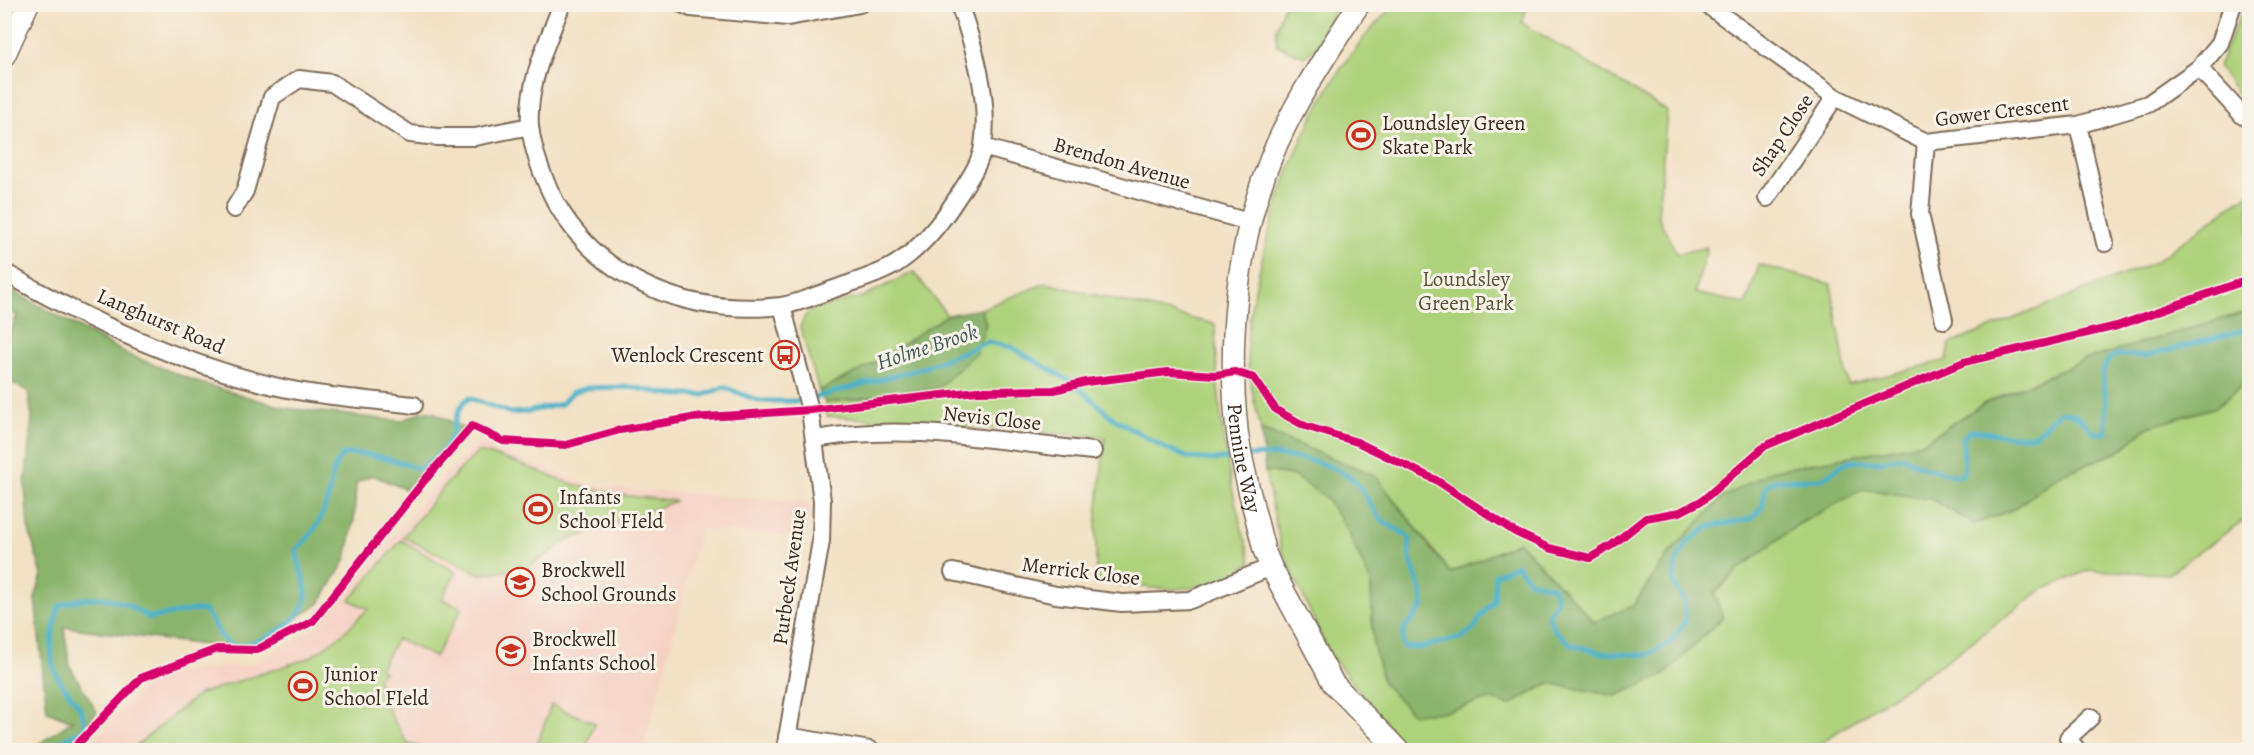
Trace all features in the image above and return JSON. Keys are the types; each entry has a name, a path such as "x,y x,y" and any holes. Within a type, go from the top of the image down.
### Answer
{"street":[{"path":"4,56 28,4"},
{"path":"562,4 535,77 530,126 543,180 566,220 593,252 633,282 714,307 782,306 895,265 940,224 975,170 983,147 984,107 972,39 959,4"},
{"path":"682,4 691,8 788,17 860,4"},
{"name":"Pennine Way","path":"1359,4 1306,88 1271,157 1249,222 1236,309 1236,407 1243,456 1264,550 1271,567 1333,683 1398,750"},
{"name":"Gower Crescent","path":"1706,4 1727,10 1835,97 1926,142 2078,125 2148,104 2199,68 2220,43 2233,4"},
{"path":"2199,68 2243,116"},
{"path":"234,209 245,191 272,97 299,79 332,83 410,134 438,137 475,136 530,126"},
{"name":"Shap Close","path":"1767,198 1835,97"},
{"path":"2078,125 2105,243"},
{"path":"1926,142 1920,214 1944,320"},
{"name":"Brendon Avenue","path":"983,147 1249,222"},
{"name":"Langhurst Road","path":"4,272 63,304 174,356 213,369 279,387 414,405"},
{"name":"Purbeck Avenue","path":"782,306 807,399 815,439 822,501 821,541 786,743"},
{"name":"Nevis Close","path":"815,439 848,432 903,431 1093,452"},
{"name":"Merrick Close","path":"953,572 1056,595 1122,603 1190,600 1271,567"},
{"path":"2077,750 2068,738 2091,717"},
{"path":"786,743 870,750"}],"shaded area":[{"name":"Brockwell School Grounds","path":"479,442 590,486 810,502 806,538 700,529 644,750 83,750 152,679 194,669 250,665 317,627 443,475"}],"green space":[{"path":"1284,5 1337,5 1316,48 1304,57 1277,45 1276,29"},
{"name":"Loundsley Green Park","path":"1394,5 1528,5 1522,23 1667,111 1658,216 1677,254 1707,247 1695,293 1746,304 1759,265 1831,284 1848,385 1947,360 1950,344 2155,262 2249,193 2249,311 2084,360 1983,404 1922,443 1771,471 1671,551 1633,606 1594,622 1519,542 1451,573 1375,475 1261,430 1248,363 1250,314 1255,289 1270,228 1294,158 1326,92 1369,32"},
{"path":"2245,5 2249,5 2249,109 2218,66"},
{"path":"914,272 947,315 875,363 819,391 800,327 805,316 813,309 862,297"},
{"path":"1046,283 1215,324 1224,444 1235,502 1251,561 1236,574 1199,587 1178,589 1096,581 1096,525 1105,437 827,416 825,403 938,388 986,324 981,309"},
{"path":"4,286 127,354 200,383 286,408 401,421 423,411 435,413 465,429 405,489 372,475 356,483 354,520 346,559 320,603 253,646 205,645 64,627 70,667 97,712 63,750 30,750 72,721 47,711 35,598 42,575 28,527 25,485 32,418 28,391 5,380 5,347 17,315 5,309"},
{"path":"981,309 986,324 976,353 938,388 825,403 819,391 875,363 947,315"},
{"path":"2249,311 2249,380 2216,407 2148,427 2118,452 2059,475 2014,509 1974,524 1931,499 1863,489 1797,525 1738,570 1714,593 1723,617 1664,675 1616,696 1549,683 1510,705 1489,699 1444,712 1413,714 1383,683 1373,643 1371,583 1346,527 1325,497 1292,475 1265,471 1261,430 1375,475 1450,573 1519,542 1594,622 1633,606 1671,551 1723,497 1771,471 1922,443 1983,404 2084,360"},
{"path":"2249,380 2249,516 2168,574 2089,570 2040,591 1949,659 1810,750 1413,750 1394,734 1329,653 1281,548 1265,471 1292,475 1325,497 1346,527 1371,583 1373,643 1444,712 1489,699 1510,705 1549,683 1616,696 1738,570 1797,525 1863,489 1931,499 1974,524 2014,509 2059,475 2118,452 2148,427 2216,407"},
{"name":"Infants School FIeld","path":"478,452 593,489 676,501 568,540 527,568 480,574 403,537 447,483"},
{"name":"Junior School FIeld","path":"401,540 456,572 442,599 462,608 435,657 397,639 380,669 385,672 377,677 391,716 408,744 435,750 131,750 199,694 309,658 340,636 368,609 350,600"},
{"path":"551,705 595,723 585,750 535,750"}],"waterway":[{"name":"Holme Brook","path":"1247,456 1290,457 1321,463 1347,475 1357,484 1380,518 1410,539 1410,558 1421,589 1423,606 1405,629 1404,647 1419,648 1463,637 1475,628 1480,617 1494,601 1495,575 1517,565 1529,581 1553,587 1557,600 1548,616 1556,632 1572,645 1602,653 1647,655 1671,642 1686,620 1684,601 1673,581 1677,560 1688,542 1708,527 1751,519 1762,507 1766,486 1776,480 1823,479 1847,461 1877,462 1903,457 1925,468 1958,476 1964,473 1963,438 1971,430 2011,436 2034,436 2060,412 2076,415 2094,433 2106,433 2106,399 2102,375 2108,360 2115,355 2145,356 2250,329"},
{"name":"Holme Brook","path":"46,750 85,728 81,711 59,679 53,663 52,638 59,606 84,599 106,598 127,605 149,618 194,610 205,611 222,637 232,646 254,642 279,631 299,614 304,603 306,592 296,550 310,536 320,520 338,461 344,454 372,455 419,469 448,444 458,412 469,398 511,413 527,412 561,404 573,392 587,388 630,387 674,395 704,395 724,387 759,401 802,401 923,368 988,342 1011,347 1075,384 1113,418 1165,448 1189,458 1216,460 1238,457"}],"cycle path":[{"path":"72,750 141,678 217,649 256,650 313,621 424,481 472,426 503,441 566,445 620,430 692,418 810,410 977,391 1054,390 1086,382 1168,372 1216,375 1235,372 1254,378 1276,410 1305,426 1357,442 1436,480 1515,532 1549,548 1590,558 1612,545 1646,518 1680,512 1703,500 1765,446 1964,362 2117,326 2250,279"}],"place":[{"name":"Loundsley Green Skate Park","path":"1361,135"},
{"name":"Wenlock Crescent","path":"785,355"},
{"name":"Infants School FIeld","path":"538,509"},
{"name":"Brockwell School Grounds","path":"520,582"},
{"name":"Brockwell Infants School","path":"511,651"},
{"name":"Junior School FIeld","path":"303,686"}]}
